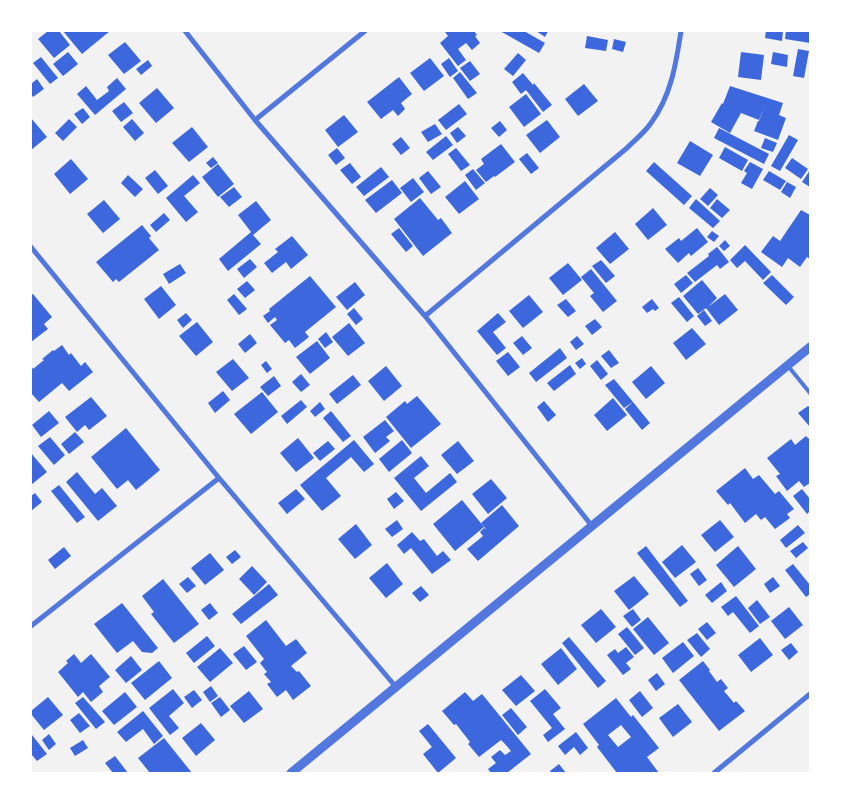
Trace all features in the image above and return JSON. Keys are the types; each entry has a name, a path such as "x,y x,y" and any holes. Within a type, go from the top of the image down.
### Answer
{"street":[{"path":"185,31 255,120 425,316 592,526"},
{"path":"255,120 365,31"},
{"path":"425,316 627,148 651,124 665,98 674,71 681,31"},
{"path":"31,247 219,478 396,687"},
{"path":"291,773 810,347"},
{"path":"31,626 219,478"},
{"path":"714,773 810,694"}],"lane":[{"path":"787,365 810,392"}],"building":[{"path":"48,31 59,31 70,45 54,58 38,39"},
{"path":"63,31 110,31 82,54"},
{"path":"446,31 474,31 480,43 472,50 466,43 458,49 466,60 458,66 440,43 448,36"},
{"path":"500,31 524,31 545,43 539,53"},
{"path":"536,31 548,31 545,37"},
{"path":"766,31 783,31 782,41 765,38"},
{"path":"786,31 810,31 810,43 785,39"},
{"path":"587,36 608,40 606,51 585,48"},
{"path":"614,39 626,42 623,52 612,49"},
{"path":"125,42 141,61 124,74 108,55"},
{"path":"798,49 809,51 804,78 793,76"},
{"path":"68,52 78,64 63,76 53,64"},
{"path":"741,52 764,55 761,80 738,77"},
{"path":"773,52 788,55 787,67 771,64"},
{"path":"518,53 526,60 513,76 504,69"},
{"path":"41,57 58,78 50,84 33,63"},
{"path":"430,58 444,76 424,91 410,73"},
{"path":"449,58 458,71 450,77 441,64"},
{"path":"148,60 152,66 141,75 136,69"},
{"path":"470,61 480,74 470,81 460,68"},
{"path":"460,72 477,93 468,99 453,78"},
{"path":"523,73 552,105 543,112 526,90 521,94 512,82"},
{"path":"399,77 412,94 401,103 405,109 398,116 393,110 381,119 367,102"},
{"path":"117,78 126,89 95,115 77,94 86,86 97,100 109,91 107,87"},
{"path":"37,79 44,89 33,97 31,94 31,84"},
{"path":"584,84 598,101 578,116 565,99"},
{"path":"730,86 783,103 779,115 786,118 778,140 754,131 759,121 765,105 759,120 736,111 741,113 730,133 711,122 723,104"},
{"path":"157,88 174,108 156,123 139,103"},
{"path":"526,94 541,114 524,127 509,107"},
{"path":"124,102 133,113 121,122 112,111"},
{"path":"459,104 467,114 446,130 438,120"},
{"path":"83,108 90,117 82,124 74,114"},
{"path":"344,115 358,132 338,147 325,130"},
{"path":"31,118 47,137 31,150"},
{"path":"69,119 77,127 63,141 55,133"},
{"path":"132,119 144,133 135,141 123,127"},
{"path":"547,120 560,137 540,153 526,135"},
{"path":"500,121 507,130 499,137 491,128"},
{"path":"435,124 442,134 428,142 421,132"},
{"path":"192,127 208,147 189,162 172,143"},
{"path":"458,127 466,136 457,143 450,133"},
{"path":"719,128 769,154 764,164 714,138"},
{"path":"789,135 798,140 780,171 771,166"},
{"path":"446,136 453,145 433,160 426,152"},
{"path":"401,137 410,148 401,155 392,144"},
{"path":"765,138 777,143 773,152 761,148"},
{"path":"690,141 713,155 700,176 677,163"},
{"path":"501,144 515,162 486,182 476,170 484,164 481,159"},
{"path":"725,147 748,160 742,171 719,158"},
{"path":"337,148 345,158 336,165 328,155"},
{"path":"456,148 470,165 461,171 448,154"},
{"path":"527,153 539,168 531,174 519,159"},
{"path":"213,157 218,163 211,168 206,163"},
{"path":"792,158 808,169 801,179 785,168"},
{"path":"71,159 88,179 70,194 54,174"},
{"path":"654,162 692,196 684,205 646,171"},
{"path":"750,162 763,169 752,189 741,183 747,173 744,171"},
{"path":"350,163 361,177 352,184 340,170"},
{"path":"218,164 234,184 218,197 202,177"},
{"path":"381,167 389,177 364,196 356,187"},
{"path":"473,169 485,183 476,190 465,175"},
{"path":"155,170 168,186 158,194 145,178"},
{"path":"810,170 810,187 802,182"},
{"path":"428,171 441,187 431,194 419,178"},
{"path":"769,171 786,181 780,190 763,180"},
{"path":"128,175 143,189 135,197 121,183"},
{"path":"193,175 200,183 184,196 198,212 186,222 166,198"},
{"path":"413,178 424,192 411,202 400,188"},
{"path":"392,180 402,193 376,213 365,200"},
{"path":"465,181 479,199 459,214 445,197"},
{"path":"787,182 796,187 790,198 781,192"},
{"path":"234,187 242,197 229,207 220,197"},
{"path":"710,188 718,195 708,206 700,199"},
{"path":"420,198 438,220 441,218 452,233 423,256 394,219"},
{"path":"696,199 720,221 713,228 689,208"},
{"path":"717,199 730,210 722,218 710,208"},
{"path":"104,200 120,219 103,233 87,214"},
{"path":"256,201 271,220 253,235 261,244 228,271 219,259 251,232 238,215"},
{"path":"653,208 667,225 648,240 635,224"},
{"path":"801,210 810,215 810,259 807,257 800,267 788,258 782,267 761,252 773,236 780,241"},
{"path":"164,213 170,220 156,232 150,225"},
{"path":"142,225 151,236 149,238 159,250 119,282 116,279 113,282 96,262"},
{"path":"399,228 413,246 406,252 391,234"},
{"path":"697,228 708,242 691,256 689,253 678,263 665,249 679,238 681,241"},
{"path":"712,231 719,236 714,242 707,237"},
{"path":"615,232 629,249 610,264 596,248"},
{"path":"292,236 308,255 291,269 286,262 272,273 264,263 278,252 275,249"},
{"path":"725,240 730,246 724,251 719,246"},
{"path":"745,245 771,272 763,280 745,261 737,268 730,260"},
{"path":"717,247 729,262 720,269 717,265 695,282 687,273 709,256 708,254"},
{"path":"250,259 257,267 244,278 237,269"},
{"path":"601,260 615,276 606,283 592,266"},
{"path":"568,263 582,280 563,295 549,278"},
{"path":"180,264 186,273 169,284 163,274"},
{"path":"591,269 617,301 603,312 590,296 594,293 581,277"},
{"path":"686,275 693,283 681,293 674,284"},
{"path":"772,275 794,297 786,305 763,283"},
{"path":"310,276 336,307 305,332 309,337 295,348 289,340 285,343 270,325 277,320 275,317 268,323 263,316"},
{"path":"702,280 717,298 708,307 725,294 738,310 719,325 706,308 698,314 683,296"},
{"path":"247,281 255,290 245,298 237,289"},
{"path":"355,282 365,295 347,310 336,297"},
{"path":"161,286 176,305 159,319 144,299"},
{"path":"33,294 52,317 44,324 48,329 31,342 31,295"},
{"path":"234,294 247,309 239,315 227,300"},
{"path":"529,295 543,312 523,328 509,311"},
{"path":"679,297 694,316 687,322 671,303"},
{"path":"566,299 576,311 568,317 557,305"},
{"path":"652,299 659,308 647,313 642,307"},
{"path":"354,308 363,319 356,325 347,314"},
{"path":"704,310 712,321 705,326 697,316"},
{"path":"186,313 192,320 183,328 177,320"},
{"path":"498,313 506,322 493,332 506,348 497,355 477,331"},
{"path":"595,319 602,327 592,335 585,326"},
{"path":"197,322 213,342 196,356 179,336"},
{"path":"349,323 365,343 348,356 332,337"},
{"path":"692,328 706,344 686,360 673,343"},
{"path":"326,332 333,342 325,348 318,339"},
{"path":"250,334 257,343 245,353 238,344"},
{"path":"522,336 532,348 523,355 513,343"},
{"path":"577,336 584,344 576,350 570,342"},
{"path":"317,341 330,358 310,374 296,357"},
{"path":"62,345 69,355 71,353 81,366 85,362 93,372 69,391 62,383 39,402 31,393 31,365 33,369 44,360 42,359"},
{"path":"560,348 567,358 536,382 529,373"},
{"path":"609,350 619,363 611,368 601,356"},
{"path":"508,352 520,367 508,376 496,361"},
{"path":"582,358 586,364 580,369 575,363"},
{"path":"233,359 249,378 232,391 216,372"},
{"path":"597,360 608,374 601,380 590,366"},
{"path":"266,361 272,369 267,373 261,365"},
{"path":"570,365 576,374 554,391 547,383"},
{"path":"386,366 402,386 384,401 368,381"},
{"path":"651,366 665,383 646,399 632,382"},
{"path":"301,374 310,385 301,392 292,382"},
{"path":"353,375 361,385 337,404 329,394"},
{"path":"274,376 281,386 268,396 260,387"},
{"path":"614,379 633,402 624,408 605,385"},
{"path":"223,391 230,400 215,413 208,403"},
{"path":"262,392 278,412 251,434 234,414"},
{"path":"417,396 441,424 411,448 386,417 405,401 407,404"},
{"path":"91,397 107,416 89,430 85,425 77,432 65,417"},
{"path":"613,398 627,415 607,431 594,415"},
{"path":"301,400 307,407 287,424 281,416"},
{"path":"544,401 556,415 548,422 537,407"},
{"path":"320,402 325,409 315,417 310,411"},
{"path":"633,402 650,423 642,430 625,409"},
{"path":"808,406 810,408 810,427 798,413"},
{"path":"49,411 59,423 41,437 32,425"},
{"path":"331,411 351,436 343,442 323,418"},
{"path":"385,420 394,431 386,437 390,441 375,453 363,437"},
{"path":"126,428 160,470 136,490 128,480 117,489 91,457"},
{"path":"75,432 84,442 69,454 61,444"},
{"path":"806,436 810,440 810,483 804,487 799,481 787,491 776,476 780,474 767,458 791,439 795,445"},
{"path":"50,437 65,455 54,465 38,446"},
{"path":"298,438 314,458 296,472 280,453"},
{"path":"354,440 374,464 364,472 351,457 326,478 341,496 322,511 300,485"},
{"path":"402,440 412,453 389,472 379,459"},
{"path":"328,441 335,449 320,461 313,453"},
{"path":"458,441 474,461 457,474 441,455"},
{"path":"31,453 47,472 31,485"},
{"path":"421,456 429,466 414,478 426,493 450,473 457,482 421,511 394,478"},
{"path":"745,468 753,479 759,475 775,494 779,491 794,509 787,514 790,518 775,529 765,517 761,520 756,514 745,523 730,503 728,505 716,491"},
{"path":"77,472 95,494 102,488 117,506 98,521 66,482"},
{"path":"491,479 507,498 488,514 472,494"},
{"path":"59,485 85,517 77,523 51,491"},
{"path":"296,489 305,499 287,514 278,503"},
{"path":"802,489 810,499 810,511 807,514 793,496"},
{"path":"396,492 404,501 394,509 387,499"},
{"path":"35,493 42,502 31,511 31,496"},
{"path":"462,500 484,527 455,551 433,524"},
{"path":"502,505 519,526 478,561 467,549 483,536 480,532 484,528 486,529 481,523"},
{"path":"397,520 403,529 392,537 385,529"},
{"path":"720,520 734,537 715,552 701,535"},
{"path":"356,524 372,545 355,559 338,539"},
{"path":"798,525 805,533 786,548 780,540"},
{"path":"412,532 420,541 424,539 437,556 443,551 451,560 432,574 411,548 404,554 397,545"},
{"path":"803,542 808,548 796,558 790,551"},
{"path":"682,545 696,562 675,578 662,562"},
{"path":"646,546 688,601 680,607 637,553"},
{"path":"738,546 756,569 734,587 716,565"},
{"path":"64,547 71,556 55,569 48,560"},
{"path":"235,550 241,557 232,564 226,557"},
{"path":"210,553 224,570 205,585 191,568"},
{"path":"387,563 403,584 386,598 369,578"},
{"path":"793,564 810,585 810,594 806,597 785,570"},
{"path":"252,566 267,582 254,595 239,579"},
{"path":"698,568 707,580 699,586 690,574"},
{"path":"634,576 649,594 629,610 614,591"},
{"path":"188,577 196,586 187,593 179,584"},
{"path":"773,577 780,586 770,593 764,584"},
{"path":"163,579 199,624 174,643 151,614 154,612 142,596"},
{"path":"721,582 727,591 712,603 705,595"},
{"path":"269,584 278,595 241,624 232,614"},
{"path":"421,586 429,595 420,602 412,593"},
{"path":"736,596 759,626 750,633 733,612 728,616 721,607"},
{"path":"757,600 770,617 760,624 748,608"},
{"path":"122,603 158,648 152,653 142,652 133,641 117,653 94,624"},
{"path":"210,603 218,613 209,620 201,610"},
{"path":"789,607 803,625 785,639 771,621"},
{"path":"601,609 616,627 596,643 581,625"},
{"path":"633,609 641,620 632,627 623,616"},
{"path":"648,617 669,643 654,655 633,629"},
{"path":"266,620 286,646 296,639 307,653 291,666 297,672 299,671 311,686 293,700 286,690 277,697 267,684 271,682 264,674 267,672 260,663 264,659 246,636"},
{"path":"707,622 716,633 707,640 698,629"},
{"path":"627,627 644,648 635,655 618,634"},
{"path":"697,633 710,649 701,657 687,640"},
{"path":"207,636 215,646 194,663 186,653"},
{"path":"569,637 606,681 598,688 562,643"},
{"path":"760,638 773,655 751,672 738,655"},
{"path":"683,642 694,656 673,673 662,658"},
{"path":"791,643 798,652 789,660 781,650"},
{"path":"244,646 257,662 246,670 233,654"},
{"path":"626,647 634,657 626,663 631,669 623,675 607,655 615,649 618,653"},
{"path":"220,648 233,663 210,682 197,667"},
{"path":"561,648 577,669 558,685 541,664"},
{"path":"74,654 81,663 91,654 110,677 99,686 103,692 91,702 83,692 78,697 58,672"},
{"path":"131,656 142,670 126,683 115,670"},
{"path":"159,661 172,678 145,700 131,683"},
{"path":"703,661 717,682 721,679 728,688 724,691 734,703 736,701 745,711 719,731 679,680"},
{"path":"657,673 665,684 656,691 648,680"},
{"path":"521,675 535,691 516,706 502,690"},
{"path":"211,686 218,696 210,702 203,692"},
{"path":"173,689 184,703 169,716 179,728 170,735 149,708"},
{"path":"545,689 561,708 553,714 565,729 548,742 543,735 552,728 530,701"},
{"path":"194,690 202,700 192,708 184,697"},
{"path":"249,691 263,709 244,723 230,706"},
{"path":"640,691 653,708 642,717 629,700"},
{"path":"125,692 137,707 114,725 102,711"},
{"path":"465,692 473,701 482,694 531,754 507,773 491,773 488,769 496,763 491,757 500,750 505,755 511,751 501,740 479,757 468,744 470,742 456,724 454,725 442,711"},
{"path":"48,697 63,715 44,730 31,714 31,711"},
{"path":"83,697 105,722 96,729 75,703"},
{"path":"220,697 230,710 221,717 211,703"},
{"path":"616,698 631,717 633,715 659,748 647,757 659,773 617,773 597,747 599,745 583,724","holes":["621,725 631,737 618,747 608,735"]},
{"path":"678,704 692,722 673,737 659,718"},
{"path":"511,708 527,727 518,735 502,715"},
{"path":"143,711 163,736 154,744 143,729 126,742 117,732"},
{"path":"79,713 90,726 80,733 70,720"},
{"path":"201,723 215,740 196,756 182,738"},
{"path":"428,724 456,758 438,773 423,754 432,747 419,731"},
{"path":"576,732 588,748 580,755 574,747 565,755 558,746"},
{"path":"49,734 56,744 49,750 42,740"},
{"path":"32,735 47,754 37,761 31,754"},
{"path":"164,738 192,773 150,773 138,758"},
{"path":"83,740 88,748 75,756 70,748"},
{"path":"115,756 128,773 113,773 105,763"},
{"path":"559,764 566,773 551,773 550,771"}]}
